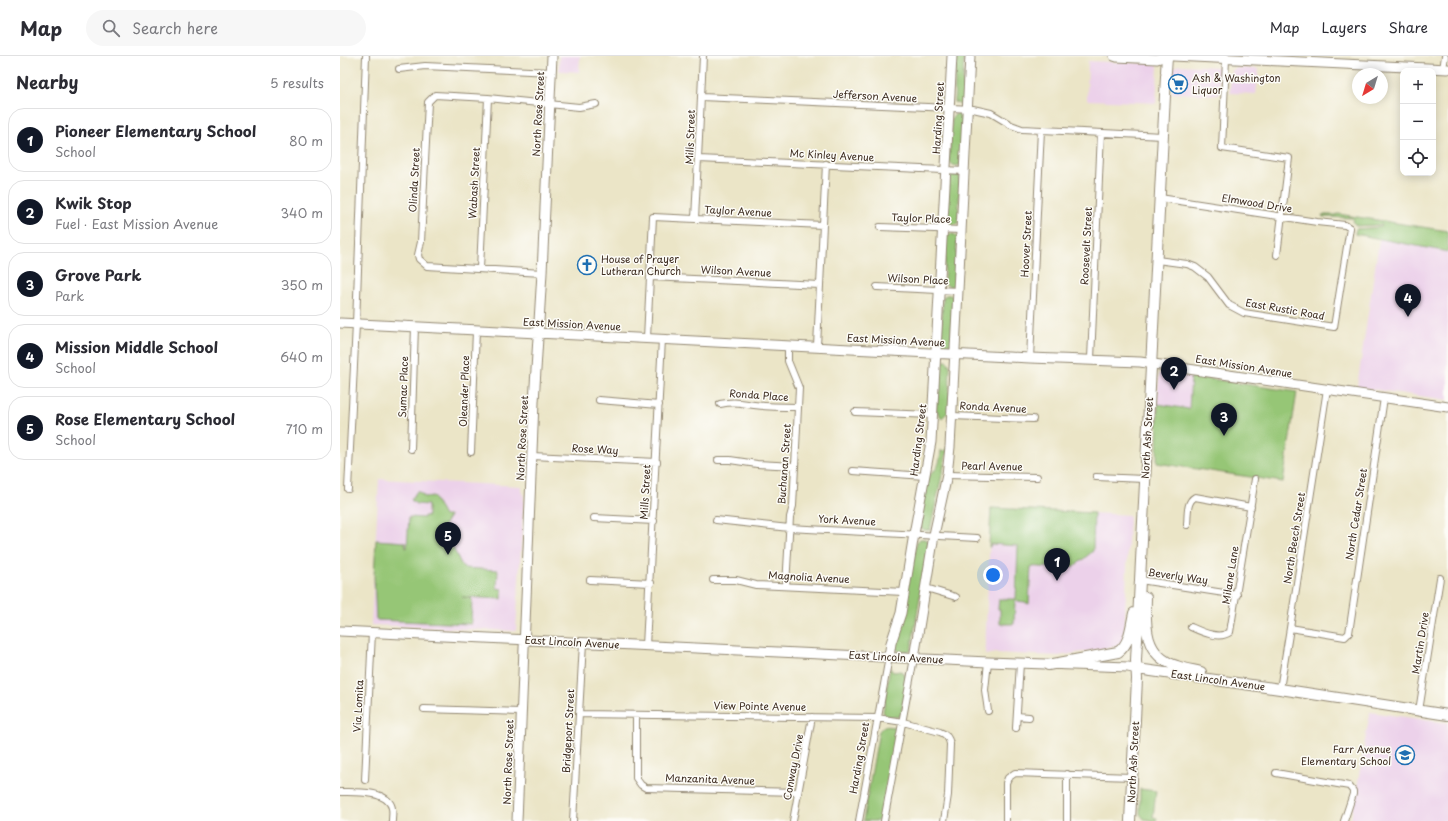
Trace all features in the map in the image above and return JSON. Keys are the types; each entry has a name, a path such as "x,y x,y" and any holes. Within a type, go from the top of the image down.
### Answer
{"main road":[{"name":"North Rose Street","path":"517,821 532,456 552,56"},
{"name":"Harding Street","path":"889,657 891,642 901,613 931,442 952,56"},
{"path":"914,658 934,535 947,475 952,416 970,56"},
{"path":"1114,56 1157,59 1167,56"},
{"name":"North Ash Street","path":"1130,821 1139,592 1167,56"},
{"path":"1173,56 1332,60 1446,69"},
{"name":"East Mission Avenue","path":"340,323 415,326 476,331 1151,363 1448,407"},
{"path":"1140,580 1146,592 1145,624 1149,641 1158,654 1167,661 1178,666 1280,689"},
{"path":"1048,665 1118,652 1123,649 1127,641 1139,592"},
{"name":"East Lincoln Avenue","path":"340,630 1020,664 1128,667 1448,715"}],"street":[{"path":"348,489 366,56"},
{"name":"Mills Street","path":"695,219 703,56"},
{"path":"1445,56 1446,69"},
{"path":"1226,58 1222,148 1289,158 1277,255"},
{"path":"399,69 425,66 551,72"},
{"name":"Olinda Street","path":"480,269 427,266 419,260 418,255 421,242 428,102 435,96 488,98"},
{"name":"Jefferson Avenue","path":"701,97 968,109 991,113 1017,128 1163,136"},
{"path":"488,98 579,107 596,104"},
{"name":"Wabash Street","path":"480,269 488,98"},
{"name":"Hoover Street","path":"1030,358 1041,130"},
{"name":"Roosevelt Street","path":"1091,359 1101,133"},
{"name":"Mc Kinley Avenue","path":"699,159 965,171"},
{"path":"817,346 826,164"},
{"name":"Elmwood Drive","path":"1160,198 1345,225 1350,228 1334,327"},
{"name":"Taylor Avenue","path":"650,277 653,217 823,225"},
{"name":"Taylor Place","path":"880,227 961,230"},
{"name":"East Rustic Road","path":"1157,260 1187,264 1195,268 1208,277 1228,305 1244,313 1334,327"},
{"path":"480,269 542,273"},
{"path":"647,338 650,277"},
{"name":"Wilson Avenue","path":"650,277 820,285"},
{"name":"Wilson Place","path":"877,287 958,291"},
{"name":"Sumac Place","path":"411,449 415,326"},
{"name":"Oleander Place","path":"471,452 476,331"},
{"name":"Mills Street","path":"646,646 651,583 662,339"},
{"name":"Buchanan Street","path":"786,586 789,528 793,506 798,407 798,388 788,361 788,345"},
{"name":"North Beech Street","path":"1280,689 1327,389"},
{"name":"North Cedar Street","path":"1290,628 1345,637 1349,633 1384,398"},
{"path":"599,400 659,405"},
{"name":"Ronda Place","path":"720,404 739,402 753,405 798,407"},
{"path":"855,412 933,415"},
{"name":"Ronda Avenue","path":"952,416 1033,419"},
{"name":"Rose Way","path":"532,456 657,462"},
{"path":"718,460 795,466"},
{"path":"853,471 925,476"},
{"name":"Pearl Avenue","path":"947,475 1037,477"},
{"path":"1096,477 1145,479"},
{"name":"Milane Lane","path":"1191,627 1205,633 1226,635 1230,632 1255,479"},
{"path":"1187,525 1189,503 1192,499 1196,498 1251,507"},
{"path":"594,518 654,521"},
{"name":"York Avenue","path":"716,520 789,528 977,538"},
{"name":"Martin Drive","path":"1420,711 1440,578"},
{"path":"590,580 651,583"},
{"name":"Magnolia Avenue","path":"714,580 736,580 756,585 904,592"},
{"name":"Beverly Way","path":"1140,580 1237,595"},
{"path":"926,588 956,597"},
{"name":"Via Lomita","path":"365,780 372,632"},
{"name":"Bridgeport Street","path":"573,821 583,643"},
{"name":"Harding Street","path":"859,821 889,657"},
{"path":"884,821 914,658"},
{"path":"988,662 985,690 988,711"},
{"path":"1016,728 1020,664"},
{"path":"424,708 521,712"},
{"name":"View Pointe Avenue","path":"579,714 877,718 902,722 940,732 949,739 950,744 948,794 944,821"},
{"name":"Manzanita Avenue","path":"636,715 636,778 641,785 646,788 798,792"},
{"path":"1017,716 1029,717"},
{"name":"Conway Drive","path":"793,821 812,717"},
{"path":"1006,821 1006,783 1008,778 1013,774 1067,774 1132,777"},
{"path":"1067,774 1067,821"},
{"path":"1276,774 1346,784 1352,788 1352,798 1344,821"},
{"path":"340,792 382,796 391,804 393,809 392,821"}],"shaded area":[{"path":"559,56 580,56 579,72 559,70"},
{"path":"1088,61 1156,64 1158,66 1156,103 1087,100"},
{"path":"1179,65 1218,67 1220,71 1218,95 1172,93 1173,69"},
{"path":"1236,68 1259,69 1256,94 1230,93 1231,71"},
{"path":"1382,221 1448,231 1448,400 1357,387"},
{"path":"1160,372 1191,376 1189,409 1157,404"},
{"path":"379,479 521,486 524,497 515,631 371,625"},
{"path":"991,508 1129,515 1124,642 1118,646 1058,656 996,653 985,655"},
{"name":"Farr Avenue Elementary School","path":"1370,712 1448,723 1448,821 1351,821 1354,802 1357,798 1359,789 1357,787"}],"green space":[{"path":"956,56 964,56 963,80 965,102 961,105 954,102"},
{"path":"958,113 963,115 960,165 955,166 949,161 952,117"},
{"path":"953,175 960,177 958,223 953,225 947,222 949,177"},
{"path":"1338,214 1448,231 1448,252 1355,234 1356,229 1381,227 1382,225 1356,226 1352,218 1323,217 1322,215"},
{"path":"949,234 957,236 955,284 950,287 944,283 946,236"},
{"path":"946,295 953,297 951,345 941,344 943,297"},
{"path":"943,361 947,361 950,366 949,413 941,418 939,413 936,411 939,366"},
{"path":"1191,376 1297,392 1283,482 1157,463 1158,404 1189,409"},
{"path":"948,447 930,530 924,530 919,525 928,476 935,471 938,465 941,450 943,452"},
{"path":"417,491 424,497 433,496 444,516 450,516 443,527 463,568 498,570 497,588 502,589 502,599 462,597 472,599 471,624 376,620 374,576 376,540 405,542 407,548 409,517 424,518 424,516 428,516 428,505 416,504 411,500"},
{"path":"991,508 1094,513 1093,551 1075,566 1031,567 1029,604 1026,602 1015,601 1014,624 1000,624 1000,609 998,609 999,599 1016,599 1018,546 991,544 989,547"},
{"path":"920,539 925,539 929,542 911,651 899,651 896,649 895,650 894,648 917,542"},
{"path":"890,668 893,672 901,671 905,676 908,676 901,715 897,717 886,716 883,712"},
{"path":"884,726 894,727 898,731 883,821 863,821 879,731"},
{"path":"1140,789 1156,791 1153,817 1157,818 1156,821 1144,819 1140,814"}],"place":[{"name":"Ash & Washington Liquor","path":"1178,84"},
{"name":"House of Prayer Lutheran Church","path":"587,265"},
{"name":"Mission Middle School","path":"1408,317"},
{"name":"Kwik Stop","path":"1174,390"},
{"name":"Grove Park","path":"1224,436"},
{"name":"Rose Elementary School","path":"448,555"},
{"name":"Pioneer Elementary School","path":"1057,581"},
{"name":"Farr Avenue Elementary School","path":"1405,755"}]}
